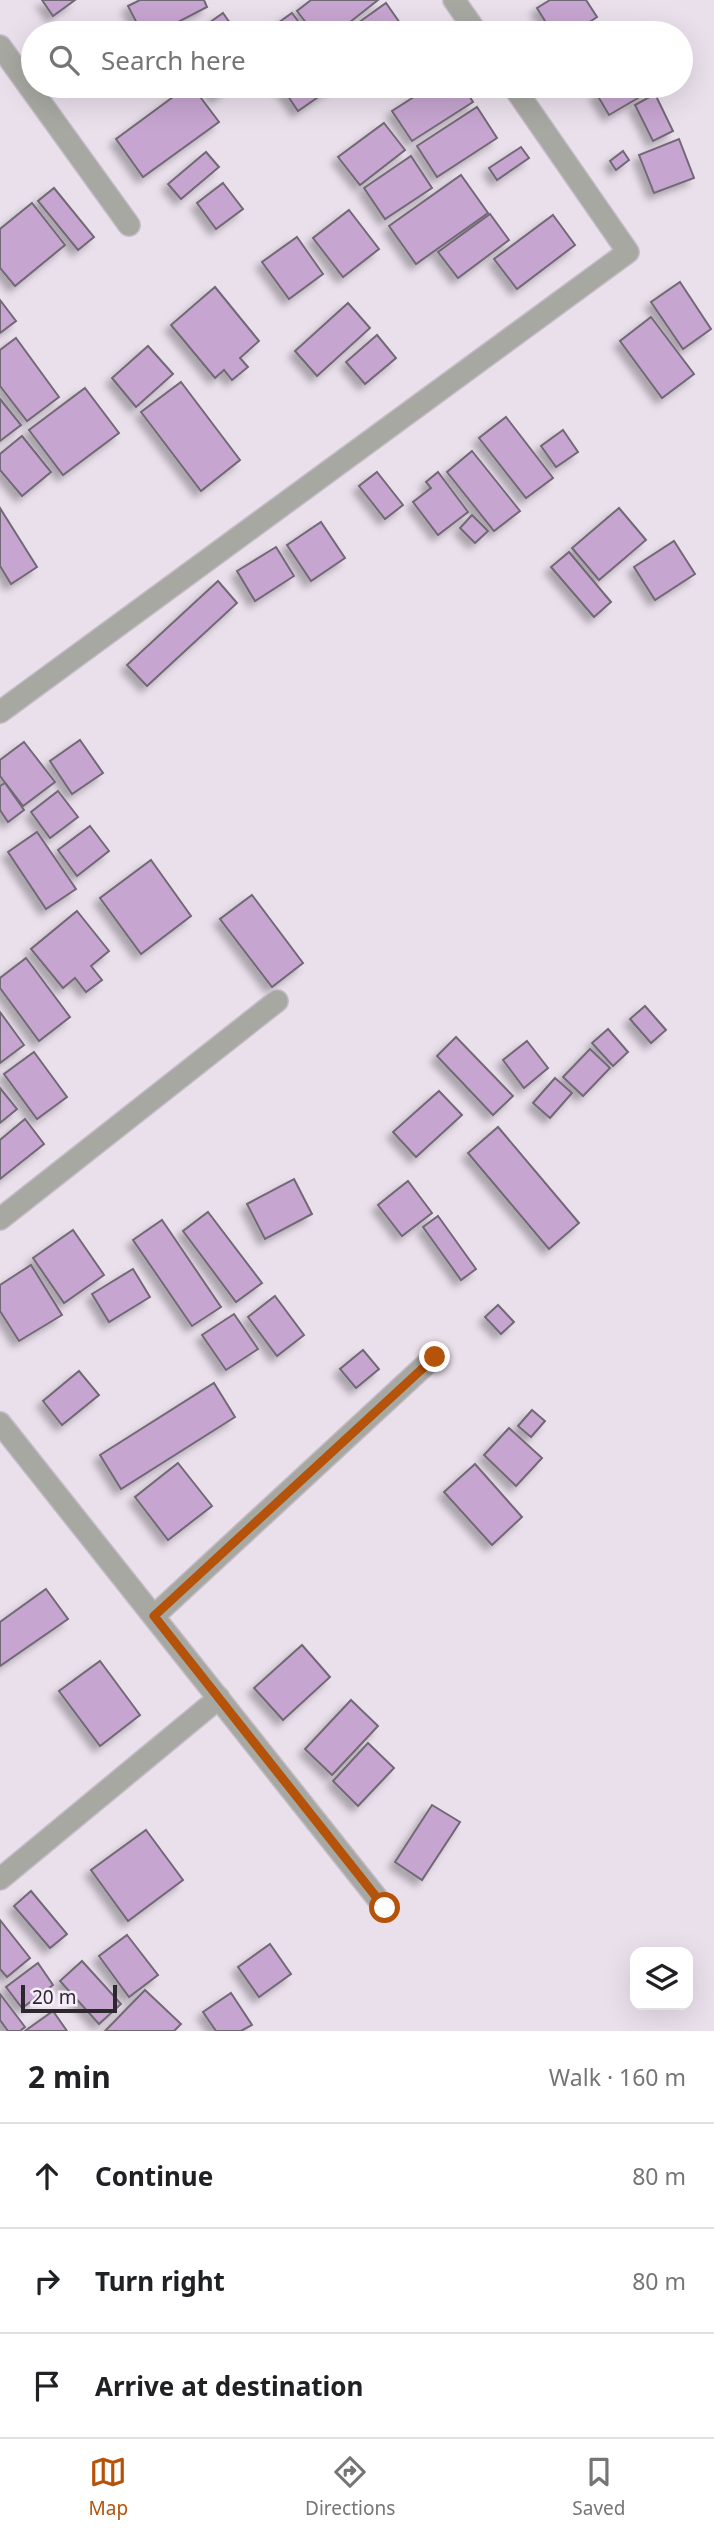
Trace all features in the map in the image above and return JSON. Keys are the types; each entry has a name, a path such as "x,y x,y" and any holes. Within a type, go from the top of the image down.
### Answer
{"street":[{"path":"454,0 469,21"},
{"path":"0,46 21,75"},
{"path":"37,98 129,225"},
{"path":"0,712 628,252 521,98"},
{"path":"0,1219 277,1001"},
{"path":"154,1616 435,1357"},
{"path":"0,1423 385,1908"},
{"path":"0,1879 219,1698"}],"building":[{"path":"42,0 75,0 53,16"},
{"path":"140,0 204,0 207,7 180,21 136,21 128,6"},
{"path":"311,0 378,0 351,21 305,21 297,11"},
{"path":"550,0 586,0 597,17 591,21 545,21 537,8"},
{"path":"386,3 399,21 361,21"},
{"path":"223,13 229,21 212,21"},
{"path":"292,13 298,21 281,21"},
{"path":"172,98 201,98 219,122 143,177 116,139"},
{"path":"289,98 317,98 298,111"},
{"path":"412,98 470,98 473,102 412,141 392,111"},
{"path":"599,98 638,98 609,115"},
{"path":"648,98 657,98 673,131 653,141 635,105"},
{"path":"477,107 497,138 437,177 417,146"},
{"path":"384,123 405,150 360,185 338,157"},
{"path":"679,139 694,178 654,193 639,155"},
{"path":"521,147 529,158 497,180 489,168"},
{"path":"623,151 629,160 616,170 610,161"},
{"path":"206,152 219,167 181,199 168,184"},
{"path":"411,156 432,188 385,219 364,188"},
{"path":"461,175 488,213 416,264 389,226"},
{"path":"223,183 243,209 216,229 197,203"},
{"path":"54,188 94,237 78,250 38,201"},
{"path":"32,203 65,245 15,286 0,268 0,229"},
{"path":"349,210 379,249 343,277 313,238"},
{"path":"490,214 509,240 458,278 438,252"},
{"path":"553,215 575,245 517,289 494,259"},
{"path":"297,237 323,274 289,299 262,262"},
{"path":"680,282 711,329 683,349 651,302"},
{"path":"215,287 259,341 240,358 248,367 232,380 224,370 215,378 171,325"},
{"path":"0,300 16,321 0,333"},
{"path":"348,303 370,328 317,376 295,351"},
{"path":"651,317 694,374 662,398 620,341"},
{"path":"377,335 396,358 365,384 346,362"},
{"path":"16,338 59,397 27,421 0,386 0,350"},
{"path":"148,346 173,374 136,407 112,378"},
{"path":"181,382 240,460 201,491 141,412"},
{"path":"85,388 119,433 63,475 29,430"},
{"path":"0,399 21,425 0,441"},
{"path":"506,417 553,478 526,498 479,438"},
{"path":"563,430 578,452 556,467 541,446"},
{"path":"22,436 51,472 22,496 0,470 0,454"},
{"path":"472,451 520,511 494,531 447,472"},
{"path":"377,472 403,505 385,519 359,486"},
{"path":"438,472 468,512 438,535 413,502 431,488 426,482"},
{"path":"0,508 37,567 11,584 0,566"},
{"path":"619,508 646,540 599,580 572,548"},
{"path":"472,515 488,531 475,543 460,528"},
{"path":"321,522 345,558 311,581 287,545"},
{"path":"674,541 695,574 655,600 634,567"},
{"path":"276,547 294,576 255,601 237,571"},
{"path":"569,552 611,602 594,617 551,567"},
{"path":"218,581 237,603 147,686 127,665"},
{"path":"80,740 103,773 72,794 50,761"},
{"path":"24,742 55,782 23,806 0,776 0,760"},
{"path":"5,783 24,810 8,822 0,810 0,786"},
{"path":"58,791 78,817 50,838 31,812"},
{"path":"90,826 109,851 77,876 58,850"},
{"path":"37,832 76,889 46,909 8,852"},
{"path":"151,860 191,916 141,954 100,898"},
{"path":"252,895 303,963 272,987 220,919"},
{"path":"77,911 109,951 91,966 102,980 86,992 75,978 63,988 31,949"},
{"path":"26,958 70,1017 39,1041 0,988 0,978"},
{"path":"645,1006 666,1030 651,1043 630,1019"},
{"path":"0,1012 24,1045 0,1063"},
{"path":"608,1029 628,1052 613,1066 592,1043"},
{"path":"456,1037 513,1096 493,1115 437,1056"},
{"path":"527,1041 548,1068 524,1088 503,1060"},
{"path":"590,1049 610,1068 583,1096 563,1077"},
{"path":"34,1052 67,1097 37,1119 4,1074"},
{"path":"555,1078 572,1093 550,1118 533,1103"},
{"path":"0,1088 17,1109 0,1123"},
{"path":"439,1091 462,1115 416,1157 393,1132"},
{"path":"25,1119 44,1144 0,1179 0,1140"},
{"path":"498,1127 579,1223 549,1249 468,1153"},
{"path":"294,1179 312,1214 265,1239 247,1204"},
{"path":"408,1181 432,1213 402,1236 378,1205"},
{"path":"208,1212 262,1283 236,1302 183,1231"},
{"path":"438,1216 476,1269 461,1280 423,1227"},
{"path":"162,1220 221,1307 192,1326 133,1240"},
{"path":"73,1230 104,1275 64,1303 33,1258"},
{"path":"31,1265 62,1315 19,1341 0,1311 0,1285"},
{"path":"133,1269 150,1297 109,1322 92,1294"},
{"path":"275,1296 304,1335 277,1356 248,1317"},
{"path":"498,1305 514,1322 501,1334 485,1317"},
{"path":"234,1314 258,1349 226,1370 202,1335"},
{"path":"363,1350 379,1369 356,1388 340,1369"},
{"path":"79,1371 99,1395 62,1425 43,1401"},
{"path":"214,1383 235,1417 121,1489 100,1455"},
{"path":"532,1410 545,1421 531,1437 518,1426"},
{"path":"509,1428 542,1458 516,1486 484,1455"},
{"path":"178,1463 212,1506 168,1540 135,1497"},
{"path":"475,1464 522,1517 492,1545 444,1492"},
{"path":"46,1589 68,1619 0,1666 0,1622"},
{"path":"302,1645 330,1677 283,1720 254,1688"},
{"path":"100,1661 140,1715 100,1746 59,1691"},
{"path":"351,1700 378,1726 332,1775 305,1749"},
{"path":"368,1743 394,1768 358,1806 333,1781"},
{"path":"432,1805 460,1822 422,1880 395,1862"},
{"path":"146,1830 183,1880 128,1921 91,1870"},
{"path":"31,1891 67,1934 50,1948 14,1906"},
{"path":"0,1920 30,1958 7,1977 0,1969"},
{"path":"127,1935 158,1975 129,1997 99,1956"},
{"path":"270,1944 291,1974 259,1997 238,1967"},
{"path":"82,1961 121,2004 99,2024 60,1981"},
{"path":"38,1963 53,1985 22,2008 6,1987"},
{"path":"145,1990 181,2024 174,2031 105,2031"},
{"path":"231,1993 252,2025 241,2031 216,2031 203,2012"},
{"path":"0,1994 25,2027 20,2031 8,2031 0,2020"},
{"path":"53,2011 67,2031 25,2031"}],"route":[{"path":"385,1908 154,1616 435,1357"}]}
